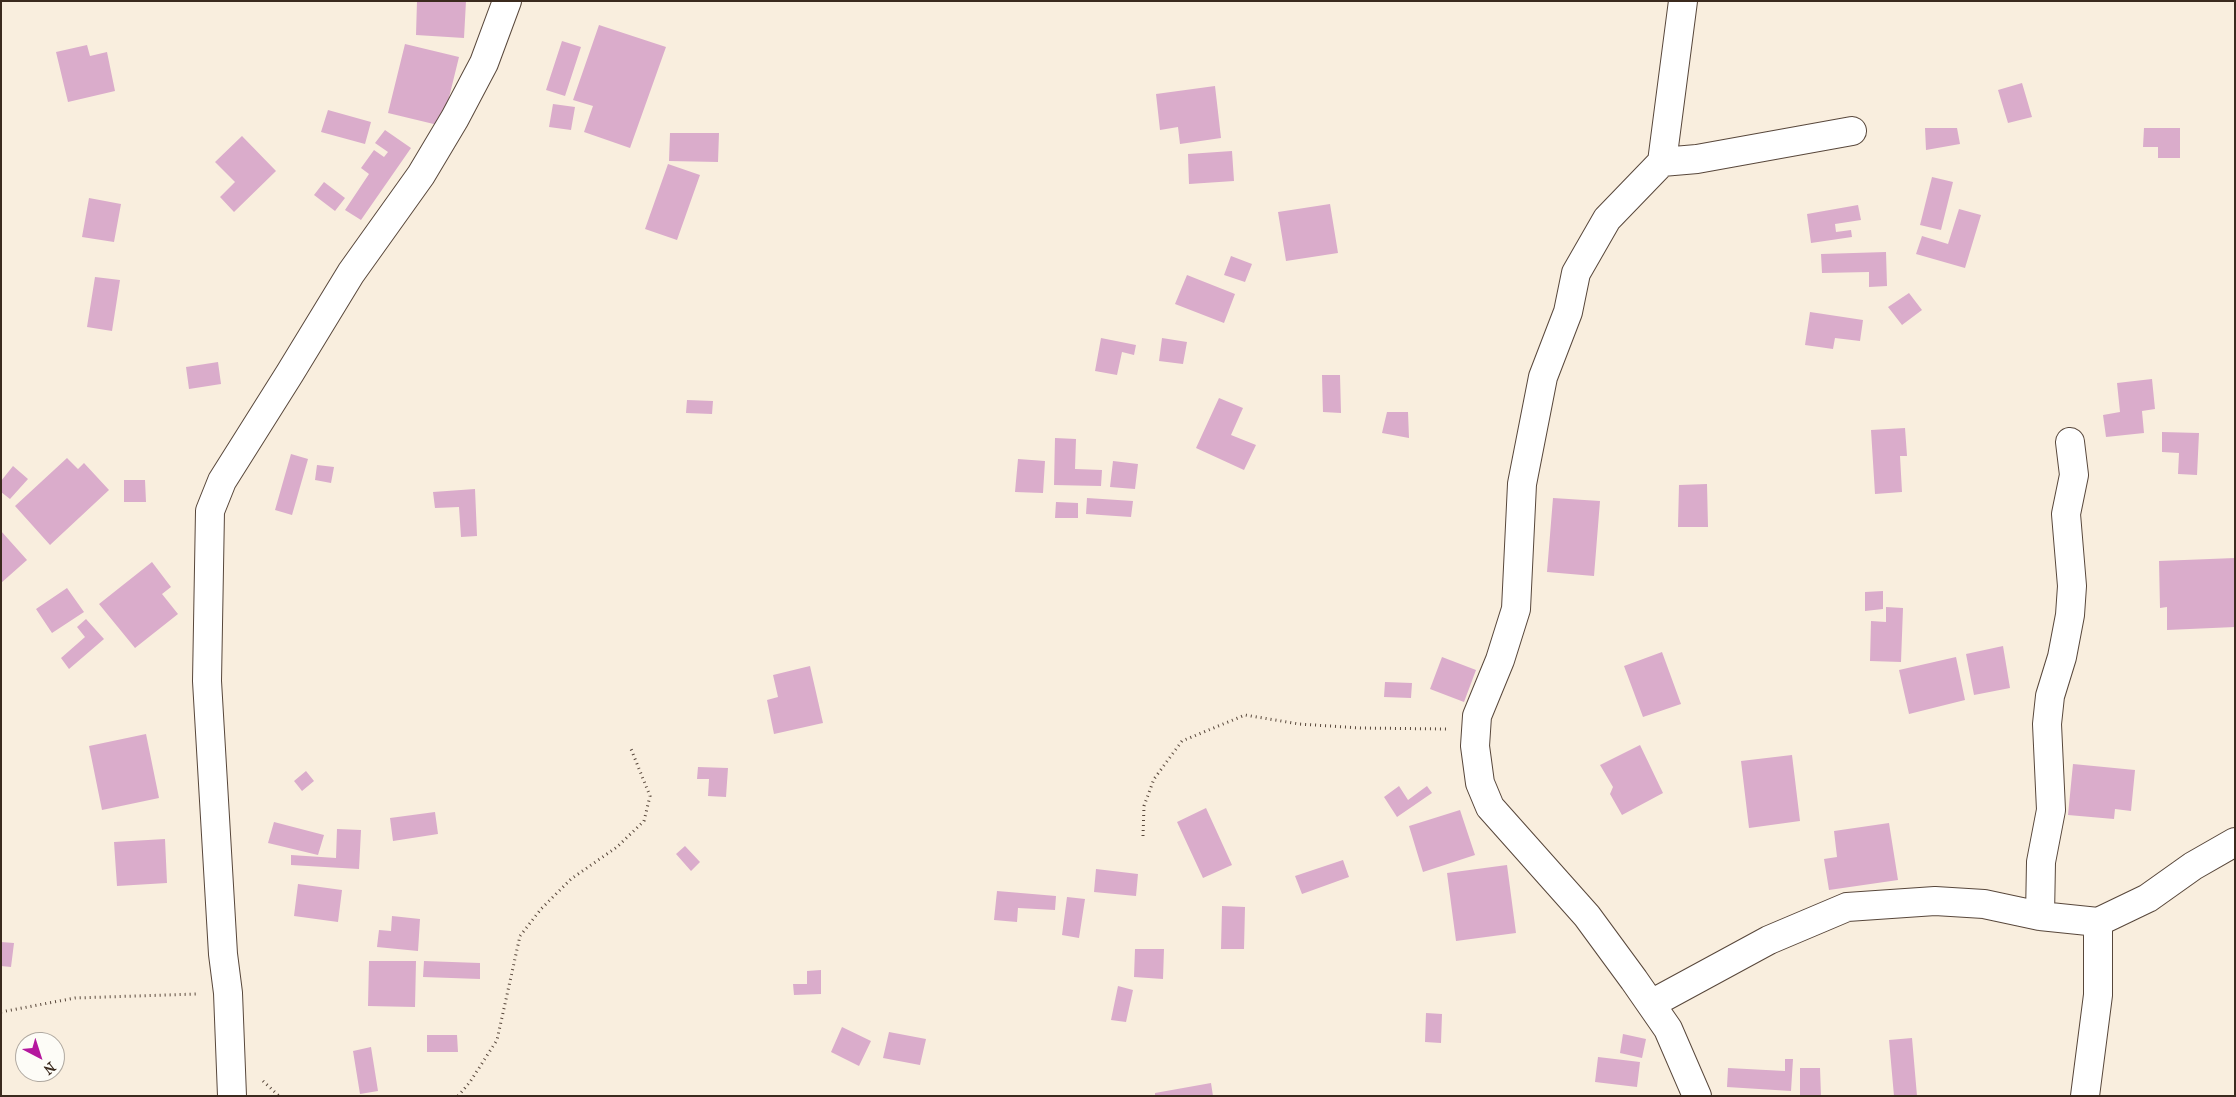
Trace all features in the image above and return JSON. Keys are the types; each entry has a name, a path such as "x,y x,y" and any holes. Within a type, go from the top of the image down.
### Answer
{"street":[{"path":"232,1096 228,992 223,954 207,681 210,511 222,481 351,273 421,175 455,118 484,63 507,1"},
{"path":"1683,1 1662,162 1607,219 1576,273 1568,312 1543,377 1522,484 1516,609 1500,660 1477,716 1475,746 1480,783 1490,807 1587,916 1651,1004 1668,1029 1697,1096"},
{"path":"1662,162 1697,159 1852,131"},
{"path":"2040,916 2041,862 2051,810 2047,724 2050,696 2062,657 2070,616 2072,586 2066,514 2074,475 2070,442"},
{"path":"1651,1004 1769,940 1847,907 1935,901 1984,904 2040,916 2098,922 2148,898 2193,866 2235,842"},
{"path":"2085,1096 2098,994 2098,922"}],"path":[{"path":"1143,836 1144,806 1154,780 1182,741 1245,715 1300,724 1360,728 1476,730"},
{"path":"458,1096 470,1082 497,1040 520,936 541,909 571,879 617,847 644,821 650,796 631,749"},
{"path":"1,1012 75,998 228,992"}],"building":[{"path":"417,1 466,1 464,38 416,35"},
{"path":"599,25 666,47 630,148 584,132 593,106 573,100"},
{"path":"562,41 581,47 565,96 546,90"},
{"path":"405,44 459,57 442,126 388,113"},
{"path":"87,45 90,56 107,52 115,91 68,102 56,52"},
{"path":"2022,83 2032,117 2008,123 1998,90"},
{"path":"1215,86 1221,138 1180,144 1178,127 1160,130 1156,94"},
{"path":"553,104 575,107 571,130 549,127"},
{"path":"328,110 371,122 365,144 321,132"},
{"path":"1925,128 1957,128 1960,144 1926,150"},
{"path":"2144,128 2180,128 2180,158 2158,158 2158,147 2143,147"},
{"path":"385,130 411,148 361,220 345,210 369,174 361,168 374,150 384,157 388,152 375,143"},
{"path":"670,133 719,133 718,162 669,161"},
{"path":"242,136 276,171 234,212 220,197 235,182 215,162"},
{"path":"1232,151 1234,181 1189,184 1188,154"},
{"path":"668,164 700,175 677,240 645,229"},
{"path":"1932,177 1953,182 1941,230 1920,225"},
{"path":"324,182 345,198 335,211 314,195"},
{"path":"89,198 121,204 114,242 82,237"},
{"path":"1330,204 1338,253 1286,261 1278,212"},
{"path":"1858,205 1861,220 1835,224 1836,232 1851,230 1852,237 1811,243 1807,214"},
{"path":"1959,209 1981,215 1965,268 1916,254 1922,236 1948,244"},
{"path":"1886,252 1887,286 1869,287 1869,272 1822,273 1821,254"},
{"path":"1231,256 1252,264 1245,282 1224,275"},
{"path":"1187,275 1235,294 1224,323 1175,304"},
{"path":"95,277 120,280 112,331 87,327"},
{"path":"1909,293 1922,310 1902,325 1888,307"},
{"path":"1810,312 1863,320 1860,341 1835,338 1833,349 1805,345"},
{"path":"1101,338 1136,345 1134,355 1122,352 1117,375 1095,371"},
{"path":"1162,338 1187,342 1183,364 1159,361"},
{"path":"218,362 221,384 189,389 186,367"},
{"path":"1322,375 1340,375 1341,413 1323,412"},
{"path":"2152,379 2155,409 2142,411 2144,433 2106,437 2103,415 2120,412 2117,383"},
{"path":"1219,398 1243,408 1231,435 1256,445 1244,470 1196,448"},
{"path":"687,400 713,401 712,414 686,413"},
{"path":"1387,412 1408,412 1409,438 1382,433"},
{"path":"1905,428 1907,456 1900,456 1902,492 1875,494 1871,430"},
{"path":"2162,432 2199,433 2197,475 2178,474 2179,453 2162,452"},
{"path":"1055,438 1076,439 1075,469 1102,470 1101,486 1054,485"},
{"path":"291,454 308,459 292,515 275,510"},
{"path":"67,458 78,469 84,463 109,490 50,545 15,506"},
{"path":"1018,459 1045,461 1043,493 1015,492"},
{"path":"1113,461 1138,464 1135,489 1110,487"},
{"path":"317,465 334,467 331,483 315,480"},
{"path":"13,466 28,479 10,499 1,492 1,481"},
{"path":"124,480 145,480 146,502 124,502"},
{"path":"1707,484 1708,527 1678,527 1679,485"},
{"path":"475,489 477,536 461,537 459,507 435,508 433,492"},
{"path":"1087,498 1133,501 1131,517 1086,514"},
{"path":"1553,498 1600,501 1594,576 1547,572"},
{"path":"1056,502 1078,503 1078,518 1055,518"},
{"path":"1,531 27,560 1,583"},
{"path":"2235,558 2235,627 2167,630 2167,607 2160,608 2159,561"},
{"path":"152,562 171,587 162,594 178,614 135,648 99,604"},
{"path":"67,588 84,612 52,633 36,609"},
{"path":"1883,591 1883,609 1865,611 1865,592"},
{"path":"1886,607 1903,608 1901,662 1870,661 1871,621 1886,622"},
{"path":"86,619 104,639 69,669 61,658 85,637 77,627"},
{"path":"2003,646 2010,688 1974,695 1966,654"},
{"path":"1662,652 1681,704 1643,717 1624,666"},
{"path":"1442,657 1476,670 1464,702 1430,689"},
{"path":"1956,657 1965,700 1909,714 1899,670"},
{"path":"810,666 823,723 774,734 767,700 778,697 773,675"},
{"path":"1385,682 1412,683 1411,698 1384,697"},
{"path":"146,734 159,798 102,810 89,746"},
{"path":"1640,745 1663,793 1622,815 1610,794 1613,787 1600,765"},
{"path":"1792,755 1800,821 1749,828 1741,761"},
{"path":"2073,764 2135,770 2131,811 2115,809 2114,819 2068,815"},
{"path":"698,767 728,768 726,797 708,796 709,779 697,779"},
{"path":"306,771 314,781 302,791 294,781"},
{"path":"1399,786 1408,800 1427,786 1432,793 1397,817 1384,797"},
{"path":"1206,808 1232,865 1203,878 1177,822"},
{"path":"1460,810 1475,855 1423,872 1409,826"},
{"path":"435,812 438,834 393,841 390,818"},
{"path":"274,822 324,835 318,855 268,843"},
{"path":"1889,823 1898,880 1829,890 1824,859 1837,857 1834,831"},
{"path":"337,829 361,830 359,869 291,865 291,855 336,858"},
{"path":"165,839 167,883 117,886 114,842"},
{"path":"685,846 700,862 691,871 676,854"},
{"path":"1343,860 1349,877 1302,894 1295,876"},
{"path":"1507,865 1516,933 1456,941 1447,873"},
{"path":"1096,869 1138,874 1136,896 1094,892"},
{"path":"298,884 342,890 338,922 294,916"},
{"path":"997,891 1056,896 1055,910 1018,908 1017,922 994,920"},
{"path":"1067,897 1085,899 1079,938 1062,935"},
{"path":"1222,906 1245,907 1244,949 1221,949"},
{"path":"392,916 420,919 418,951 377,947 379,930 391,931"},
{"path":"1,942 14,943 11,967 1,966"},
{"path":"1135,949 1164,949 1163,979 1134,977"},
{"path":"369,961 416,961 415,1007 368,1006"},
{"path":"424,961 480,963 480,979 423,977"},
{"path":"821,970 821,994 794,995 793,984 807,984 807,971"},
{"path":"1118,986 1133,990 1126,1022 1111,1020"},
{"path":"1426,1013 1442,1014 1441,1043 1425,1042"},
{"path":"842,1027 871,1041 859,1066 831,1052"},
{"path":"889,1032 926,1039 920,1065 883,1058"},
{"path":"1623,1034 1646,1039 1642,1058 1620,1053"},
{"path":"427,1035 457,1035 458,1052 427,1052"},
{"path":"1912,1038 1917,1096 1894,1096 1889,1040"},
{"path":"371,1047 378,1091 360,1094 353,1051"},
{"path":"1598,1057 1640,1062 1637,1087 1595,1082"},
{"path":"1785,1059 1793,1059 1791,1091 1727,1087 1728,1068 1785,1071"},
{"path":"1800,1068 1820,1068 1821,1096 1800,1096"},
{"path":"1211,1083 1213,1096 1155,1096 1155,1093"}]}
